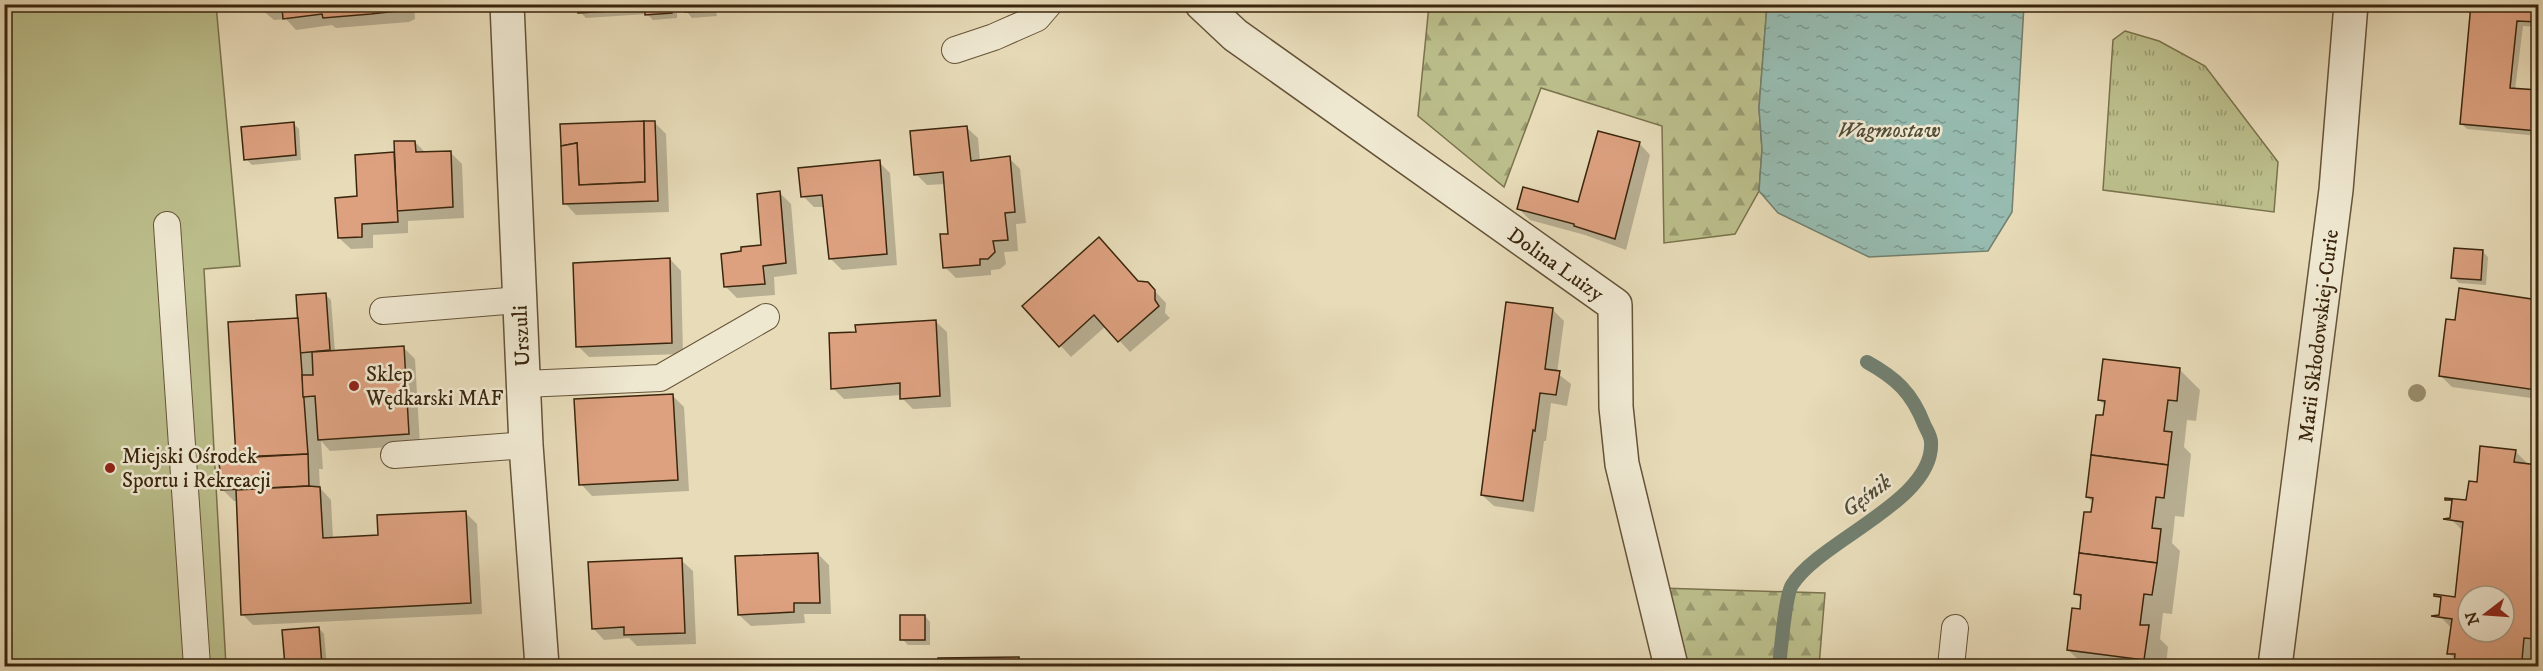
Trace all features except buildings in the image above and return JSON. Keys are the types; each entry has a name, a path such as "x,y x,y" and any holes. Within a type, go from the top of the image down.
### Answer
{"street":[{"name":"Urszuli","path":"507,4 526,445 542,666"},
{"name":"Dolina Luizy","path":"1202,4 1235,35 1615,305 1616,407 1622,464 1671,666"},
{"name":"Marii Skłodowskiej-Curie","path":"2276,666 2336,190 2348,7"}],"lane":[{"path":"955,50 994,37 1037,18 1049,4"},
{"path":"167,225 197,666"},
{"path":"383,311 519,300"},
{"path":"524,384 660,378 766,317"},
{"path":"394,455 526,445"},
{"path":"1951,666 1955,628"}],"green space":[{"name":"Miejski Ośrodek Sportu i Rekreacji","path":"4,5 216,5 240,266 204,269 226,666 5,666"},
{"path":"1429,5 1767,5 1759,108 1762,149 1759,191 1735,234 1664,243 1662,126 1541,88 1504,187 1418,116"},
{"path":"2125,31 2159,41 2205,66 2278,162 2274,212 2103,190 2113,40"},
{"path":"1660,588 1825,593 1819,666 1683,666"}],"water":[{"name":"Wagmostaw","path":"1767,5 2024,5 2012,212 1988,251 1869,257 1778,213 1759,191 1762,149 1759,108"}],"waterway":[{"name":"Gęśnik","path":"1779,666 1785,612 1792,585 1806,568 1896,501 1915,483 1927,463 1931,440 1914,403 1895,380 1867,362"}],"place":[{"name":"Sklep Wędkarski MAF","path":"354,386"},
{"name":"Miejski Ośrodek Sportu i Rekreacji","path":"110,468"}]}
